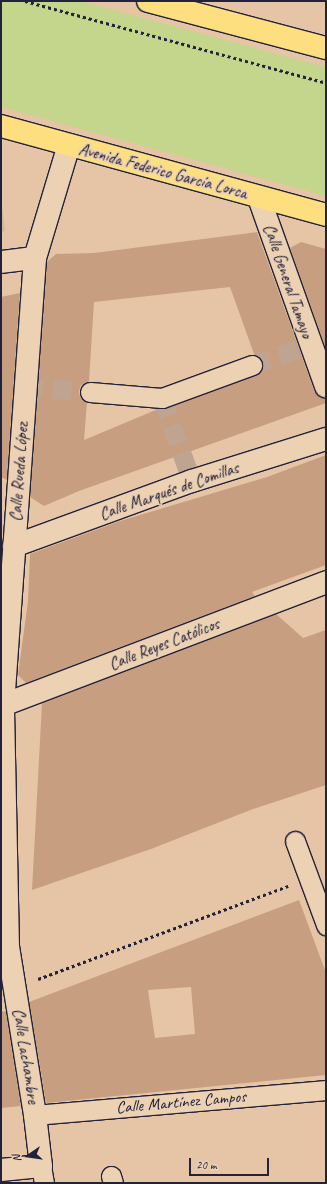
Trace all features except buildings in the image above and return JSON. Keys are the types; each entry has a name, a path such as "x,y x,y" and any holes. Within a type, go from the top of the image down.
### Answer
{"main road":[{"path":"148,1 326,48"},
{"name":"Avenida Federico García Lorca","path":"1,126 259,198 326,215"}],"street":[{"name":"Calle Rueda López","path":"8,947 2,705 35,258 69,145"},
{"name":"Calle General Tamayo","path":"259,198 326,386"},
{"path":"1,262 35,258"},
{"path":"90,392 162,398 252,365"},
{"name":"Calle Marqués de Comillas","path":"14,546 192,481 326,439"},
{"name":"Calle Reyes Católicos","path":"2,705 326,582"},
{"path":"295,841 326,925"},
{"name":"Calle Lachambre","path":"8,947 36,1115 43,1174"},
{"name":"Calle Martínez Campos","path":"36,1115 326,1090"},
{"path":"1,1170 43,1174"}],"path":[{"path":"25,1 326,83"},
{"path":"14,988 309,879"}],"shaded area":[{"path":"1,197 5,231 1,232"}],"green space":[{"path":"1,1 80,1 326,67 326,196 1,107"}],"tunnel":[{"path":"252,365 310,345"},
{"path":"24,386 90,392"},
{"path":"162,398 192,481"}]}
